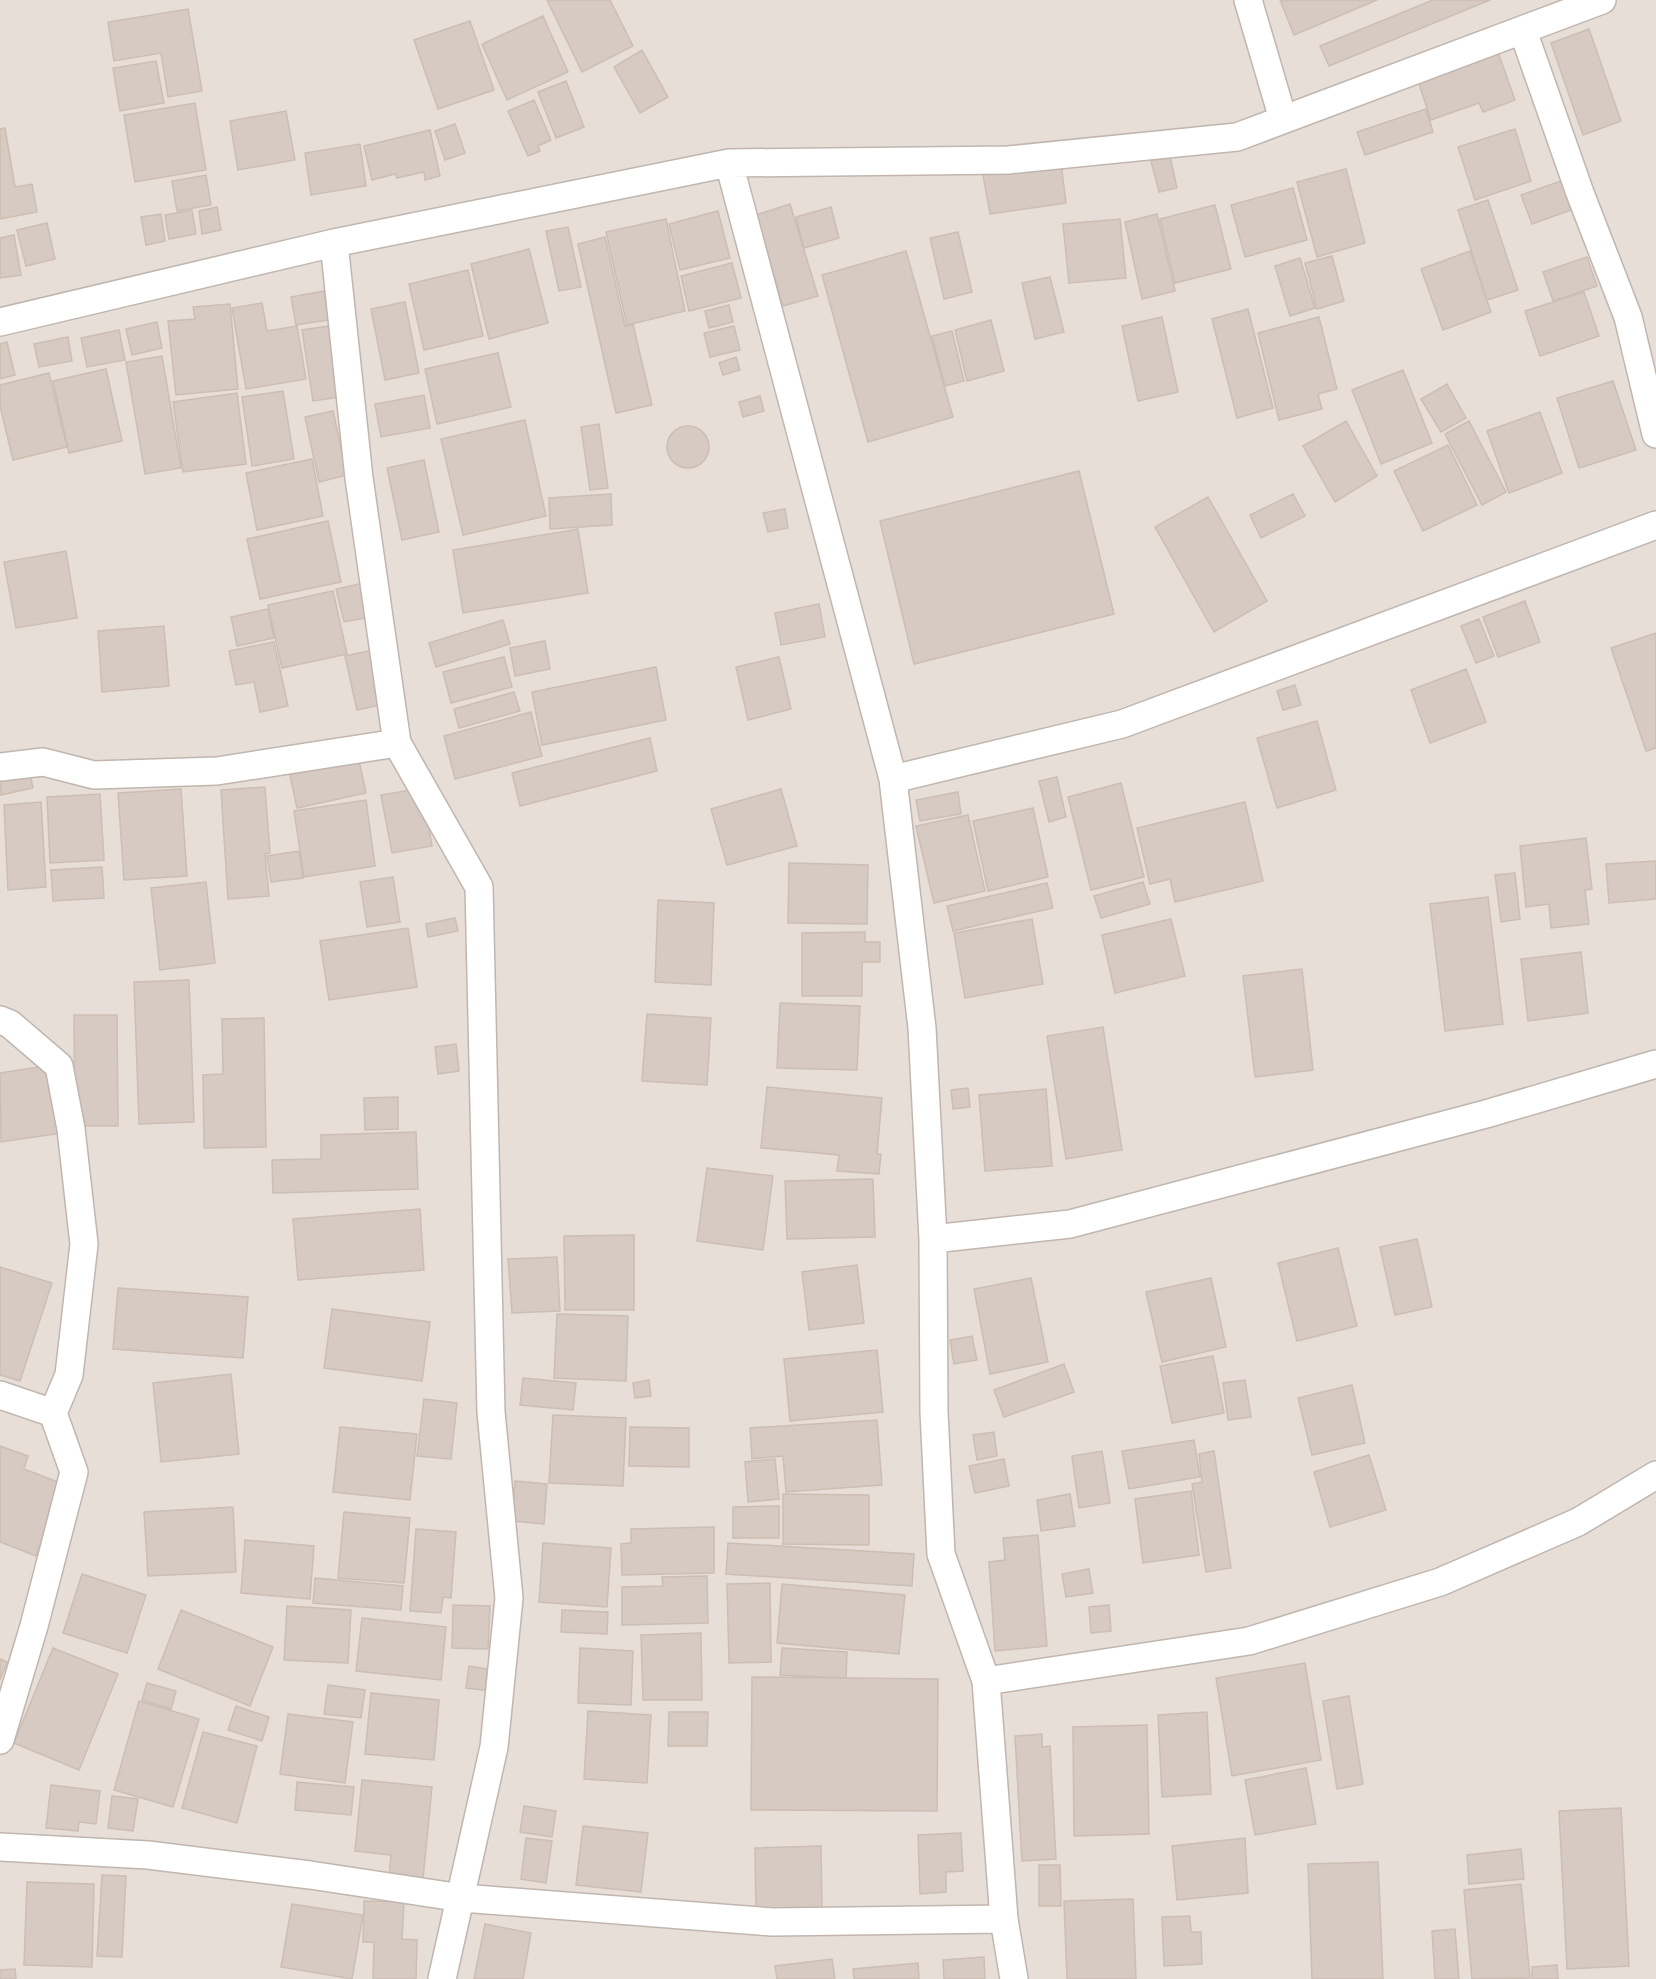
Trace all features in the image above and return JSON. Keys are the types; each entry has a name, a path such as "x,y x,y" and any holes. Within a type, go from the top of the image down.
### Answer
{"street":[{"path":"1248,0 1283,119"},
{"path":"0,322 334,243 729,163 1008,160 1237,136 1602,0"},
{"path":"1523,31 1580,193 1628,317 1656,434"},
{"path":"729,163 893,779 922,1028 933,1239 934,1412 941,1554 986,1681 1004,1919 1014,1979"},
{"path":"334,243 359,478 397,743 479,888 491,1412 509,1598 494,1747 462,1898 442,1979"},
{"path":"893,779 1122,724 1656,525"},
{"path":"0,767 43,762 94,775 217,771 397,743"},
{"path":"0,1020 10,1024 59,1066 71,1129 84,1244 69,1375 53,1413 74,1472 34,1626 0,1740"},
{"path":"933,1239 1070,1224 1486,1114 1656,1064"},
{"path":"0,1395 53,1413"},
{"path":"986,1681 1260,1638 1440,1582 1578,1521 1656,1475"},
{"path":"0,1847 148,1855 310,1875 462,1898 772,1922 1004,1919"}],"shaded area":[{"path":"0,0 1656,0 1656,1979 0,1979"}],"building":[{"path":"547,0 610,0 633,46 582,72"},
{"path":"1280,0 1377,0 1294,35"},
{"path":"1433,0 1490,0 1329,66 1320,46"},
{"path":"188,9 202,91 168,97 161,53 114,61 108,22"},
{"path":"543,16 568,72 507,100 482,44"},
{"path":"470,21 494,90 438,109 414,40"},
{"path":"1589,29 1621,121 1583,135 1551,43"},
{"path":"642,50 668,97 640,113 614,67"},
{"path":"1498,52 1515,100 1483,112 1479,103 1431,120 1418,81"},
{"path":"156,61 164,103 120,111 113,68"},
{"path":"566,81 584,127 556,138 538,92"},
{"path":"534,100 551,140 538,146 540,151 528,156 508,111"},
{"path":"195,103 206,170 135,182 124,115"},
{"path":"1426,109 1433,132 1365,155 1357,132"},
{"path":"286,111 295,160 238,170 230,121"},
{"path":"455,124 465,153 445,160 435,131"},
{"path":"5,128 15,187 32,184 37,212 0,219 0,129"},
{"path":"1515,129 1531,181 1475,200 1458,147"},
{"path":"430,130 440,176 425,180 424,172 397,178 395,174 372,180 364,146"},
{"path":"360,144 366,186 311,195 305,153"},
{"path":"1170,156 1177,188 1159,192 1151,161"},
{"path":"1061,163 1066,203 990,214 983,175"},
{"path":"1346,169 1365,243 1317,257 1297,182"},
{"path":"206,175 211,205 177,211 172,181"},
{"path":"1561,181 1571,210 1532,224 1521,195"},
{"path":"1293,188 1307,240 1245,257 1231,205"},
{"path":"1488,200 1518,290 1487,300 1458,210"},
{"path":"790,204 818,296 783,306 756,215"},
{"path":"1215,205 1231,269 1175,283 1160,219"},
{"path":"217,207 221,230 202,234 199,211"},
{"path":"831,207 839,238 804,248 796,217"},
{"path":"192,210 196,234 169,239 165,215"},
{"path":"718,211 730,258 680,270 669,224"},
{"path":"161,214 165,241 146,245 141,217"},
{"path":"1157,214 1175,291 1142,299 1125,222"},
{"path":"666,219 685,311 627,325 606,232"},
{"path":"1120,219 1126,278 1069,283 1063,224"},
{"path":"47,223 55,259 26,266 17,230"},
{"path":"568,227 581,287 559,291 546,231"},
{"path":"958,232 972,292 944,299 930,238"},
{"path":"14,235 21,275 0,278 0,238"},
{"path":"605,237 625,326 633,324 652,405 616,413 578,244"},
{"path":"529,249 548,323 489,339 471,264"},
{"path":"906,251 953,417 868,442 822,275"},
{"path":"1470,251 1491,312 1443,330 1421,269"},
{"path":"1332,256 1344,301 1317,309 1305,263"},
{"path":"1587,257 1597,286 1553,301 1543,272"},
{"path":"1300,258 1315,308 1290,316 1275,266"},
{"path":"732,263 741,298 689,311 681,276"},
{"path":"468,270 483,336 424,350 409,284"},
{"path":"1050,277 1064,332 1035,339 1022,283"},
{"path":"324,291 328,320 296,325 291,297"},
{"path":"1584,292 1599,336 1540,356 1525,311"},
{"path":"405,302 419,373 385,380 371,309"},
{"path":"262,303 267,331 297,326 306,379 246,389 232,308"},
{"path":"230,304 238,389 176,395 168,321 195,319 193,307"},
{"path":"729,305 733,322 709,328 705,311"},
{"path":"1248,309 1273,408 1237,418 1212,319"},
{"path":"1162,317 1178,392 1138,401 1122,326"},
{"path":"1319,317 1337,389 1318,394 1322,409 1279,420 1258,333"},
{"path":"991,320 1004,371 967,381 955,330"},
{"path":"157,322 162,348 132,355 126,329"},
{"path":"328,326 339,397 313,401 302,330"},
{"path":"734,326 740,350 710,357 704,333"},
{"path":"119,330 125,360 87,367 81,338"},
{"path":"952,331 964,381 945,386 932,336"},
{"path":"68,337 72,361 39,367 34,344"},
{"path":"7,342 15,375 0,379 0,344"},
{"path":"498,353 511,407 437,424 425,369"},
{"path":"162,356 181,468 145,474 126,362"},
{"path":"736,357 740,370 723,375 719,363"},
{"path":"106,369 122,441 69,453 53,381"},
{"path":"1403,370 1432,443 1381,464 1352,390"},
{"path":"49,373 67,447 13,460 0,406 0,385"},
{"path":"1613,381 1636,450 1579,468 1557,398"},
{"path":"1447,384 1466,418 1441,432 1421,399"},
{"path":"283,391 294,459 252,466 242,397"},
{"path":"237,393 246,464 183,472 173,402"},
{"path":"424,395 430,428 381,437 375,404"},
{"path":"760,396 764,411 743,417 739,402"},
{"path":"333,411 347,475 319,482 305,417"},
{"path":"1540,412 1562,473 1509,493 1487,431"},
{"path":"525,420 546,516 463,535 441,439"},
{"path":"1346,421 1377,476 1335,502 1303,446"},
{"path":"1469,421 1506,492 1482,505 1445,434"},
{"path":"599,424 608,488 590,490 581,427"},
{"path":"688,426 703,432 709,447 703,462 688,468 673,462 667,447 673,432"},
{"path":"1448,445 1477,505 1423,531 1394,471"},
{"path":"312,459 323,516 257,530 246,473"},
{"path":"424,460 439,532 402,540 387,468"},
{"path":"1079,471 1114,614 914,664 880,521"},
{"path":"611,494 612,525 550,529 549,498"},
{"path":"1293,494 1305,516 1261,538 1250,515"},
{"path":"1208,497 1267,601 1214,632 1155,527"},
{"path":"785,509 788,528 768,532 763,513"},
{"path":"328,521 341,582 260,599 247,539"},
{"path":"578,529 588,593 463,613 453,550"},
{"path":"66,551 77,618 16,628 4,562"},
{"path":"364,583 371,617 344,622 336,589"},
{"path":"333,591 347,654 282,668 268,605"},
{"path":"1525,601 1540,642 1498,657 1483,617"},
{"path":"819,604 825,637 781,645 775,613"},
{"path":"268,609 274,638 237,646 231,617"},
{"path":"1479,619 1494,656 1476,663 1461,626"},
{"path":"503,620 510,644 436,667 429,643"},
{"path":"164,626 169,686 102,692 98,631"},
{"path":"1656,633 1656,748 1646,751 1611,648"},
{"path":"545,641 550,669 515,676 510,648"},
{"path":"274,642 288,706 260,712 254,682 236,685 229,651"},
{"path":"373,650 385,704 357,710 345,656"},
{"path":"504,657 512,687 451,703 443,672"},
{"path":"779,657 791,709 748,720 736,667"},
{"path":"656,667 666,720 542,745 532,692"},
{"path":"1466,669 1486,722 1430,743 1411,690"},
{"path":"1295,685 1301,705 1283,710 1277,691"},
{"path":"514,692 520,711 459,728 454,709"},
{"path":"531,712 542,756 455,779 444,736"},
{"path":"1317,721 1336,790 1277,808 1257,738"},
{"path":"650,738 657,771 520,806 512,773"},
{"path":"358,756 366,793 297,808 289,771"},
{"path":"29,769 33,788 1,795 0,775"},
{"path":"1057,777 1066,817 1049,822 1039,781"},
{"path":"1121,783 1144,877 1091,890 1068,797"},
{"path":"265,787 270,853 265,854 269,896 228,899 221,790"},
{"path":"422,788 432,846 392,853 381,795"},
{"path":"181,789 187,876 124,880 118,793"},
{"path":"781,789 797,846 727,865 711,809"},
{"path":"958,792 961,814 920,821 916,800"},
{"path":"100,794 104,860 50,863 47,797"},
{"path":"366,800 375,866 304,877 294,811"},
{"path":"41,802 46,887 8,890 4,805"},
{"path":"1245,802 1263,881 1175,902 1170,879 1150,884 1137,828"},
{"path":"1033,808 1048,877 988,891 973,821"},
{"path":"968,815 985,891 934,903 916,826"},
{"path":"1586,838 1592,889 1585,890 1589,924 1551,928 1549,904 1526,907 1520,846"},
{"path":"299,851 303,878 271,882 267,856"},
{"path":"1656,861 1656,899 1609,903 1606,864"},
{"path":"789,863 868,865 867,924 788,923"},
{"path":"102,867 104,898 53,901 51,870"},
{"path":"1515,873 1520,919 1501,922 1495,875"},
{"path":"393,877 400,922 367,927 360,882"},
{"path":"206,882 215,963 160,970 151,888"},
{"path":"1143,882 1150,904 1101,918 1094,896"},
{"path":"1047,883 1053,908 953,931 947,906"},
{"path":"1488,897 1503,1024 1445,1031 1430,904"},
{"path":"658,900 714,903 711,985 655,982"},
{"path":"455,918 458,931 428,937 426,924"},
{"path":"1032,919 1043,984 965,998 954,933"},
{"path":"1171,919 1185,976 1115,993 1102,935"},
{"path":"408,928 417,987 329,1000 320,941"},
{"path":"865,932 865,942 880,942 880,962 862,962 862,996 802,996 802,933"},
{"path":"1581,952 1588,1013 1528,1021 1521,959"},
{"path":"1302,969 1313,1070 1255,1077 1243,976"},
{"path":"189,980 194,1122 139,1124 134,982"},
{"path":"780,1003 860,1006 857,1070 777,1068"},
{"path":"647,1014 711,1018 707,1085 642,1081"},
{"path":"74,1015 117,1015 118,1126 75,1126"},
{"path":"264,1018 266,1147 204,1148 203,1075 223,1074 222,1019"},
{"path":"1103,1027 1122,1150 1066,1159 1047,1036"},
{"path":"456,1044 459,1071 438,1074 435,1047"},
{"path":"51,1065 61,1133 1,1142 0,1073"},
{"path":"767,1087 882,1098 877,1154 881,1154 879,1174 837,1171 839,1155 761,1148"},
{"path":"968,1088 970,1107 953,1109 951,1090"},
{"path":"1046,1089 1052,1166 985,1171 979,1095"},
{"path":"398,1097 398,1129 365,1130 364,1098"},
{"path":"416,1132 418,1189 273,1193 272,1160 321,1159 321,1135"},
{"path":"707,1168 773,1176 763,1250 697,1241"},
{"path":"873,1179 875,1237 787,1239 785,1181"},
{"path":"420,1209 424,1270 298,1280 293,1219"},
{"path":"634,1235 634,1310 565,1310 564,1236"},
{"path":"1417,1239 1432,1307 1395,1315 1380,1247"},
{"path":"1338,1248 1357,1326 1297,1341 1278,1263"},
{"path":"557,1257 560,1311 512,1313 508,1259"},
{"path":"857,1265 864,1323 809,1330 802,1272"},
{"path":"0,1267 52,1283 20,1381 0,1375"},
{"path":"1031,1278 1048,1362 990,1374 974,1289"},
{"path":"1211,1278 1226,1347 1162,1362 1146,1292"},
{"path":"118,1288 248,1297 243,1358 113,1349"},
{"path":"332,1309 430,1322 422,1381 324,1368"},
{"path":"557,1314 628,1316 626,1381 554,1378"},
{"path":"972,1336 977,1360 954,1364 950,1340"},
{"path":"877,1350 883,1412 790,1421 784,1359"},
{"path":"1213,1356 1224,1413 1172,1423 1160,1366"},
{"path":"1064,1364 1074,1392 1004,1417 994,1390"},
{"path":"231,1374 239,1454 161,1462 153,1383"},
{"path":"523,1378 576,1383 573,1410 520,1405"},
{"path":"649,1380 651,1396 635,1398 633,1383"},
{"path":"1245,1380 1251,1417 1228,1420 1223,1383"},
{"path":"1352,1385 1365,1443 1312,1455 1298,1398"},
{"path":"424,1399 457,1403 451,1459 417,1456"},
{"path":"553,1415 626,1418 623,1486 549,1483"},
{"path":"877,1420 882,1485 786,1492 783,1456 752,1459 750,1428"},
{"path":"340,1427 417,1434 410,1500 333,1492"},
{"path":"630,1427 689,1428 689,1467 629,1466"},
{"path":"994,1432 997,1456 977,1460 973,1435"},
{"path":"1194,1440 1200,1477 1129,1489 1122,1451"},
{"path":"0,1446 28,1456 24,1469 63,1484 36,1556 0,1542"},
{"path":"1102,1451 1110,1503 1079,1508 1072,1456"},
{"path":"1214,1451 1231,1568 1206,1572 1192,1484 1202,1482 1199,1454"},
{"path":"1369,1455 1386,1510 1330,1527 1314,1472"},
{"path":"775,1459 779,1499 748,1502 745,1462"},
{"path":"1004,1459 1009,1486 975,1493 969,1466"},
{"path":"515,1481 547,1484 544,1524 512,1521"},
{"path":"1191,1491 1199,1555 1143,1563 1135,1499"},
{"path":"783,1494 869,1495 869,1545 783,1544"},
{"path":"1070,1494 1075,1526 1041,1531 1037,1500"},
{"path":"779,1506 779,1538 733,1538 733,1507"},
{"path":"233,1507 236,1572 148,1576 144,1512"},
{"path":"344,1512 410,1518 404,1583 338,1578"},
{"path":"714,1527 714,1573 622,1575 621,1544 631,1543 631,1529"},
{"path":"416,1529 456,1532 451,1598 443,1597 441,1613 410,1611"},
{"path":"1038,1535 1047,1646 995,1651 989,1562 1005,1560 1003,1538"},
{"path":"245,1540 314,1546 310,1599 241,1593"},
{"path":"543,1543 611,1548 607,1607 539,1602"},
{"path":"728,1543 914,1554 912,1586 726,1574"},
{"path":"1089,1569 1093,1593 1066,1597 1062,1574"},
{"path":"82,1574 146,1595 127,1653 63,1633"},
{"path":"707,1576 708,1623 622,1625 622,1587 663,1586 662,1577"},
{"path":"315,1578 403,1586 401,1610 313,1603"},
{"path":"770,1583 771,1662 729,1663 727,1584"},
{"path":"782,1584 905,1595 899,1654 777,1643"},
{"path":"453,1605 490,1606 488,1649 452,1648"},
{"path":"1109,1605 1111,1631 1091,1633 1089,1607"},
{"path":"287,1606 351,1610 348,1663 284,1660"},
{"path":"181,1610 273,1647 250,1706 158,1669"},
{"path":"562,1610 608,1612 607,1634 561,1632"},
{"path":"362,1618 446,1627 441,1680 356,1671"},
{"path":"701,1633 702,1700 643,1700 641,1635"},
{"path":"53,1648 118,1674 79,1770 14,1743"},
{"path":"580,1648 633,1651 631,1705 578,1703"},
{"path":"782,1648 847,1652 846,1678 780,1675"},
{"path":"0,1659 7,1662 0,1680"},
{"path":"1305,1663 1321,1760 1232,1776 1216,1678"},
{"path":"469,1666 494,1670 491,1691 466,1688"},
{"path":"752,1677 938,1679 937,1811 751,1810"},
{"path":"147,1683 176,1691 171,1709 142,1700"},
{"path":"328,1685 365,1690 361,1718 324,1714"},
{"path":"371,1693 439,1700 434,1760 365,1754"},
{"path":"1349,1696 1363,1784 1337,1789 1323,1701"},
{"path":"139,1701 199,1719 173,1807 114,1790"},
{"path":"236,1706 269,1717 262,1741 228,1730"},
{"path":"588,1711 651,1715 647,1783 584,1779"},
{"path":"669,1712 708,1712 707,1746 668,1746"},
{"path":"1207,1712 1211,1794 1162,1797 1158,1715"},
{"path":"288,1714 353,1722 345,1783 280,1774"},
{"path":"1147,1725 1149,1834 1074,1836 1073,1727"},
{"path":"203,1732 257,1746 237,1823 182,1808"},
{"path":"1042,1734 1042,1747 1050,1746 1056,1859 1022,1861 1015,1736"},
{"path":"1306,1768 1316,1824 1255,1835 1245,1780"},
{"path":"362,1780 432,1787 423,1879 389,1876 391,1855 355,1851"},
{"path":"297,1782 354,1787 351,1815 295,1810"},
{"path":"51,1785 100,1791 96,1824 79,1822 78,1831 46,1828"},
{"path":"112,1796 138,1799 133,1831 108,1828"},
{"path":"524,1806 556,1811 552,1837 520,1832"},
{"path":"1621,1808 1629,1966 1567,1969 1559,1811"},
{"path":"583,1826 648,1833 641,1892 576,1885"},
{"path":"961,1833 963,1871 946,1872 946,1892 920,1894 918,1835"},
{"path":"526,1838 552,1841 546,1883 521,1879"},
{"path":"1245,1838 1248,1893 1177,1900 1172,1846"},
{"path":"821,1846 822,1911 756,1913 755,1848"},
{"path":"1521,1849 1524,1879 1469,1884 1467,1855"},
{"path":"1378,1862 1383,1979 1312,1979 1308,1864"},
{"path":"1039,1865 1060,1865 1061,1906 1039,1906"},
{"path":"102,1875 126,1876 122,1957 97,1956"},
{"path":"27,1882 94,1884 92,1967 24,1965"},
{"path":"1521,1884 1530,1978 1472,1979 1464,1890"},
{"path":"1133,1899 1136,1979 1067,1979 1064,1901"},
{"path":"364,1901 404,1902 402,1939 417,1940 416,1979 373,1979 374,1942 363,1942"},
{"path":"292,1904 363,1915 352,1979 281,1967"},
{"path":"1190,1916 1191,1932 1201,1932 1202,1964 1164,1966 1162,1917"},
{"path":"485,1924 531,1933 523,1979 474,1979"},
{"path":"1455,1929 1459,1979 1435,1979 1432,1931"},
{"path":"984,1957 985,1979 944,1979 943,1960"},
{"path":"832,1959 835,1979 777,1979 775,1966"},
{"path":"918,1963 919,1979 854,1979 853,1969"},
{"path":"1557,1965 1558,1979 1532,1979 1532,1967"},
{"path":"15,1969 16,1979 0,1979 0,1970"}]}
